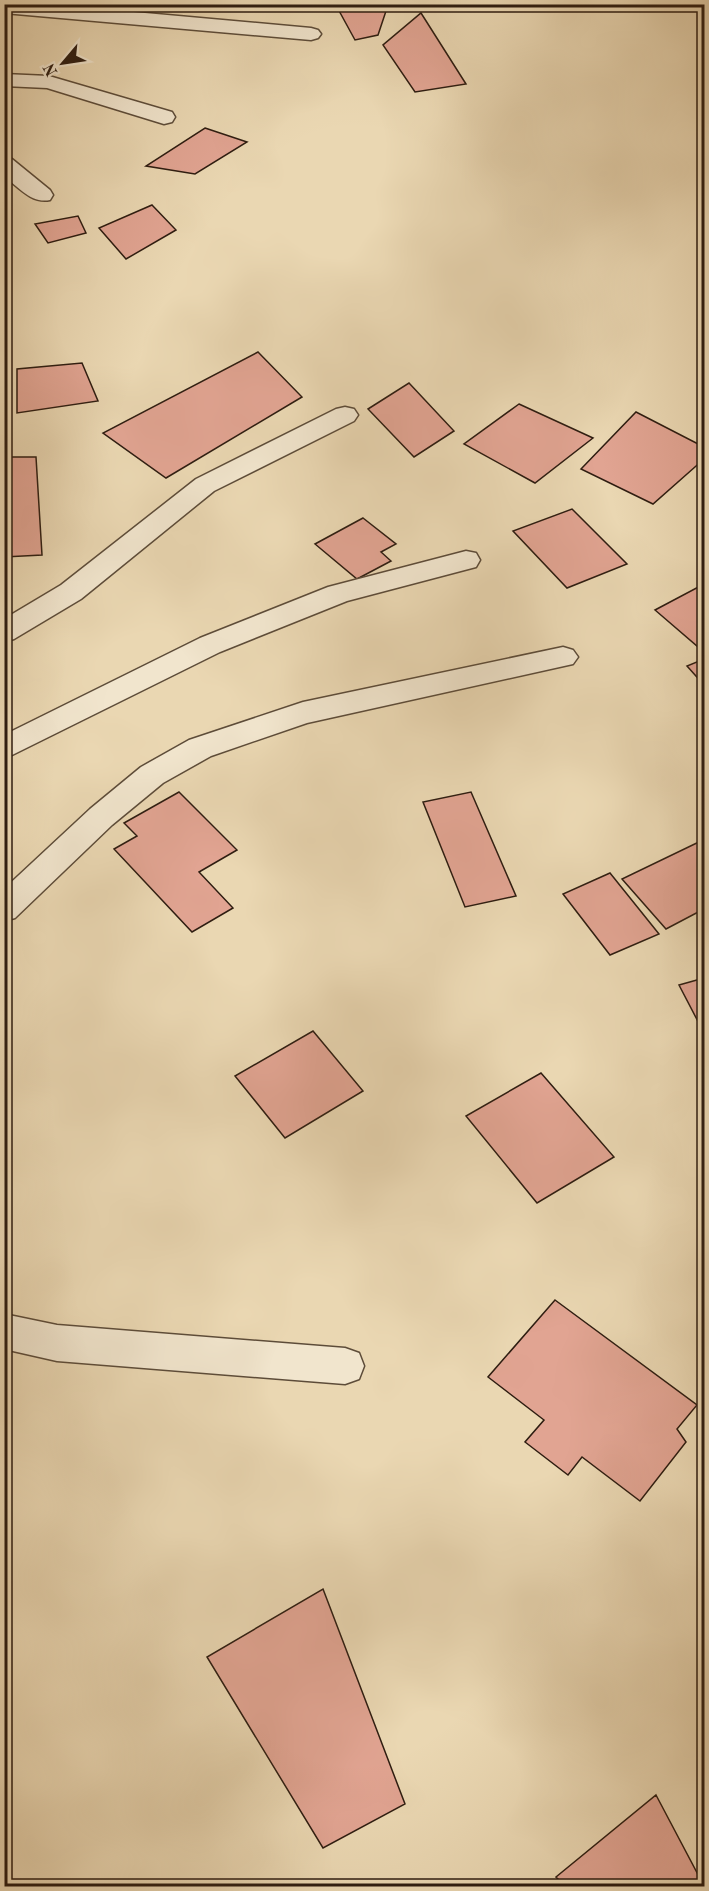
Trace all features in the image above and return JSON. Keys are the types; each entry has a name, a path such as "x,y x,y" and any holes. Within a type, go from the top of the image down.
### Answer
{"street":[{"path":"4,7 311,34"},
{"path":"4,80 49,82 164,117"},
{"path":"4,164 42,195"},
{"path":"4,632 71,592 205,485 345,416"},
{"path":"4,748 210,645 338,594 466,560"},
{"path":"4,909 101,817 152,775 200,748 303,714 563,657"},
{"path":"4,1331 57,1343 345,1366"}],"building":[{"path":"337,7 387,8 378,35 355,40"},
{"path":"421,13 466,84 415,92 383,45"},
{"path":"205,128 247,142 195,174 146,166"},
{"path":"152,205 176,230 126,259 99,228"},
{"path":"78,216 86,233 48,243 35,224"},
{"path":"258,352 302,397 166,478 103,433"},
{"path":"82,363 98,401 17,413 17,369"},
{"path":"409,383 454,431 414,457 368,409"},
{"path":"519,404 593,438 535,483 464,444"},
{"path":"636,412 704,447 704,459 653,504 581,469"},
{"path":"4,457 36,457 42,555 4,557"},
{"path":"572,509 627,564 567,588 513,531"},
{"path":"363,518 396,544 381,552 391,561 357,579 315,544"},
{"path":"704,584 704,652 655,610"},
{"path":"704,659 704,685 687,666"},
{"path":"179,792 237,850 199,872 233,908 192,932 114,849 137,836 124,823"},
{"path":"471,792 516,896 465,907 423,802"},
{"path":"703,840 704,909 666,929 622,879"},
{"path":"610,873 659,934 610,955 563,894"},
{"path":"704,978 704,1033 679,985"},
{"path":"313,1031 363,1091 285,1138 235,1076"},
{"path":"541,1073 614,1157 537,1203 466,1116"},
{"path":"555,1300 697,1405 677,1429 686,1442 640,1501 582,1457 568,1475 525,1442 544,1420 488,1377"},
{"path":"323,1589 405,1804 323,1848 207,1657"},
{"path":"656,1795 704,1886 565,1886 556,1877"}]}
